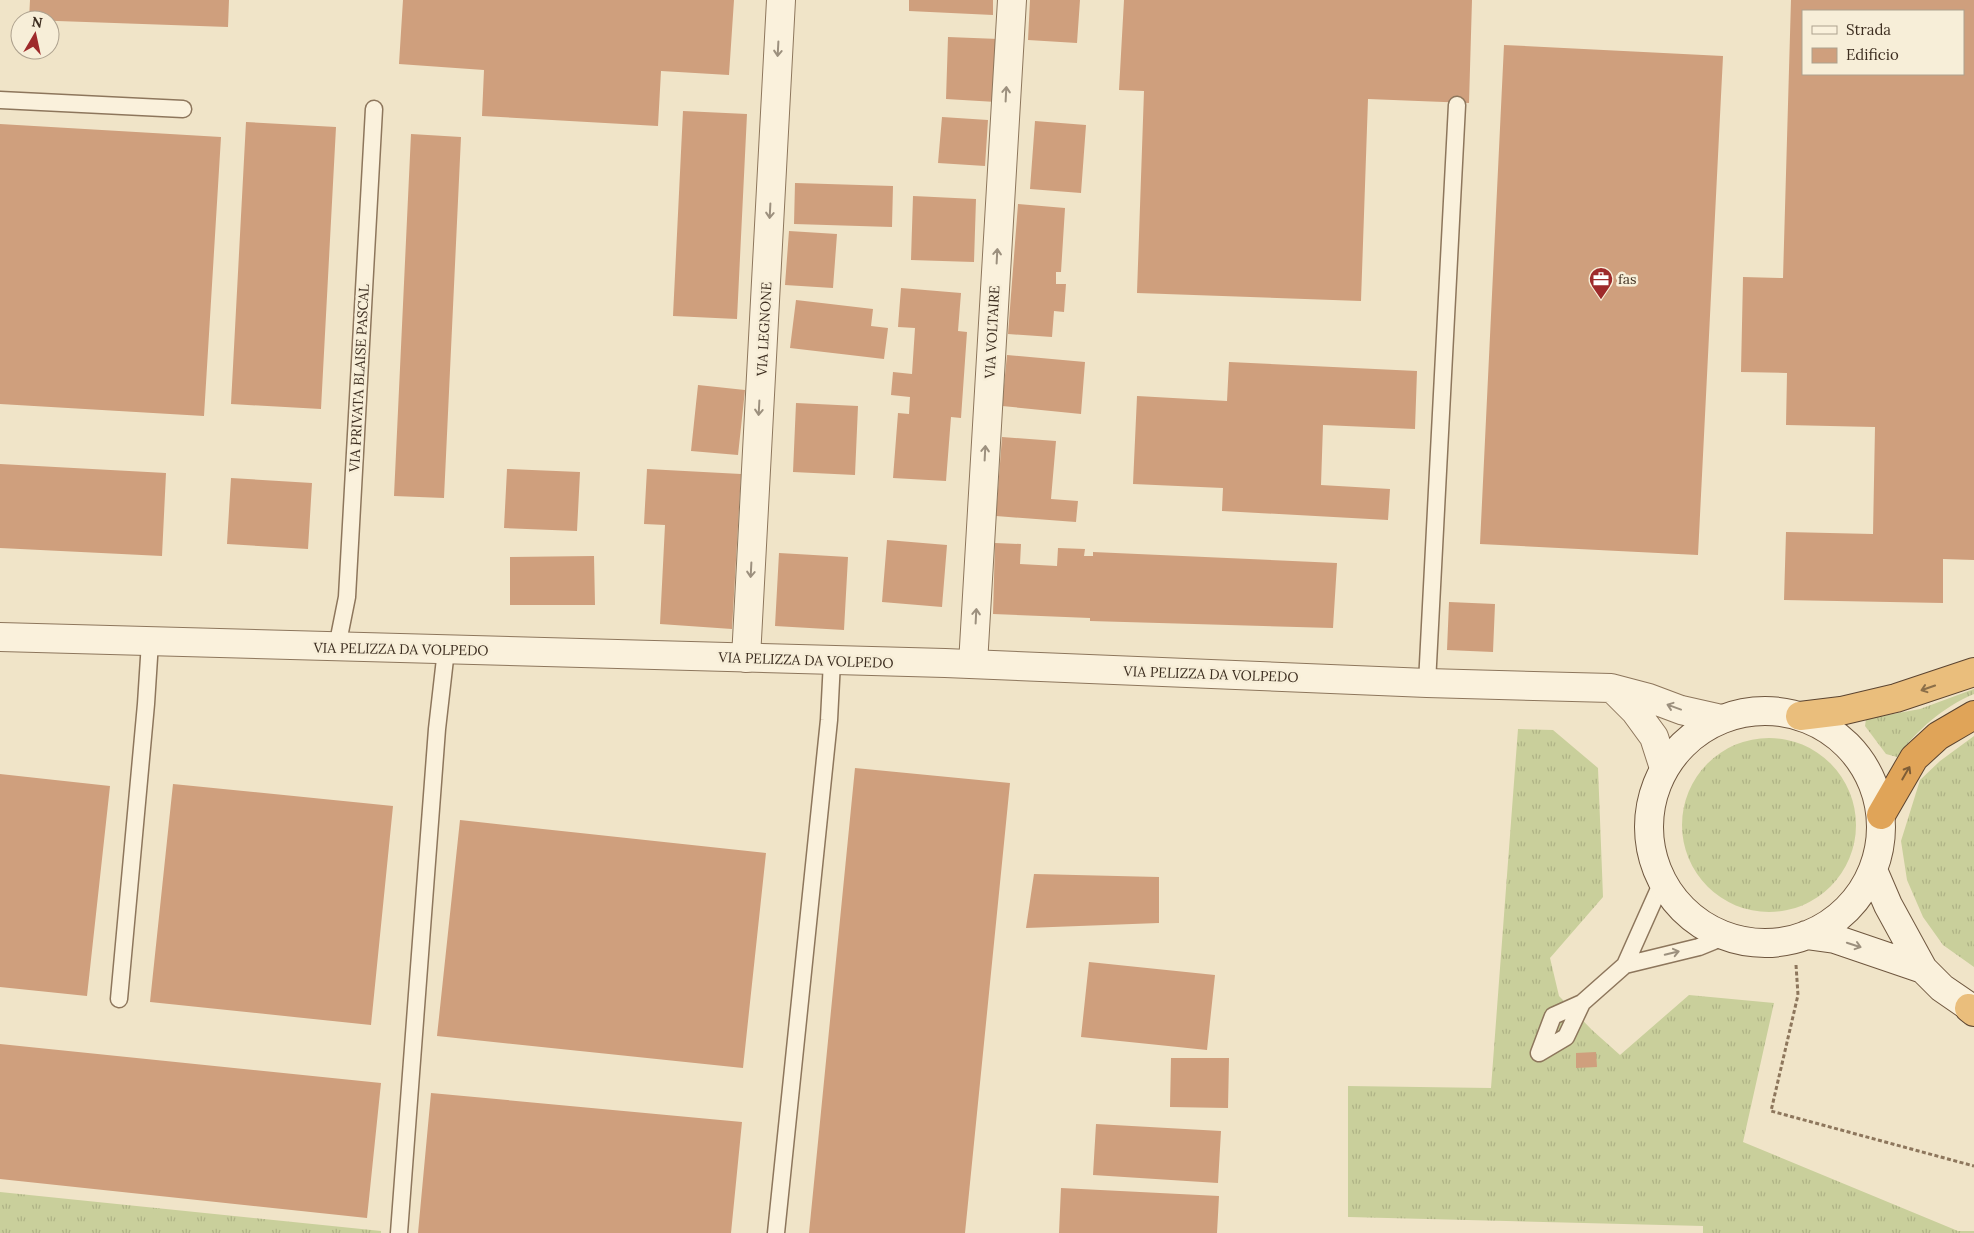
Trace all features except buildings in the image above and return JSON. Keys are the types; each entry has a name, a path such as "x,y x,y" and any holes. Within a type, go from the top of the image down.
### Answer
{"highway":[{"path":"1800,716 1841,710 1896,698 1974,672"},
{"path":"1881,815 1914,758 1938,736 1974,715"}],"street":[{"name":"VIA LEGNONE","path":"746,658 781,0"},
{"name":"VIA VOLTAIRE","path":"973,664 1012,0"},
{"name":"VIA PELIZZA DA VOLPEDO","path":"0,638 973,664 1427,683 1612,688 1649,698 1681,710 1721,719"},
{"path":"1612,688 1635,711 1654,737 1664,768"},
{"path":"1746,712 1782,712 1800,716 1834,733 1856,753 1869,773 1877,794 1881,815 1879,853 1862,891 1847,910 1828,925 1800,937 1780,942 1753,942 1726,936 1705,927 1689,914 1676,902 1662,882 1650,844 1648,822 1656,786 1664,768 1687,740 1721,719 1746,712"},
{"path":"1873,870 1888,905 1923,969 1942,988 1972,1010"},
{"path":"1800,937 1835,939 1923,969"}],"lane":[{"path":"0,100 183,109"},
{"path":"1427,683 1457,105"},
{"name":"VIA PRIVATA BLAISE PASCAL","path":"337,647 347,597 374,109"},
{"path":"119,999 150,642"},
{"path":"398,1233 437,729 446,650"},
{"path":"776,1233 829,720 832,661"},
{"path":"1582,1002 1625,965 1662,882"},
{"path":"1625,965 1699,947 1726,936"}],"path":[{"path":"1800,937 1798,995 1770,1111 1974,1166"}],"green space":[{"path":"1974,689 1974,694 1931,720 1897,757 1886,754 1865,726 1866,719 1920,709"},
{"path":"1518,729 1553,730 1598,768 1603,897 1550,958 1559,996 1620,1055 1689,995 1774,1003 1743,1142 1958,1231 1974,1231 1974,1233 1703,1233 1703,1226 1348,1217 1348,1086 1491,1088"},
{"path":"1974,736 1974,967 1943,945 1923,917 1907,880 1901,841 1920,780 1940,761"},
{"path":"1769,738 1786,740 1802,745 1824,758 1836,770 1852,800 1856,825 1854,842 1849,858 1836,880 1824,892 1794,908 1769,912 1752,910 1736,905 1714,892 1702,880 1686,850 1682,825 1684,808 1689,792 1702,770 1714,758 1744,742"},
{"path":"0,1192 381,1231 381,1233 0,1233"}],"place":[{"name":"fas","path":"1601,300"}]}
